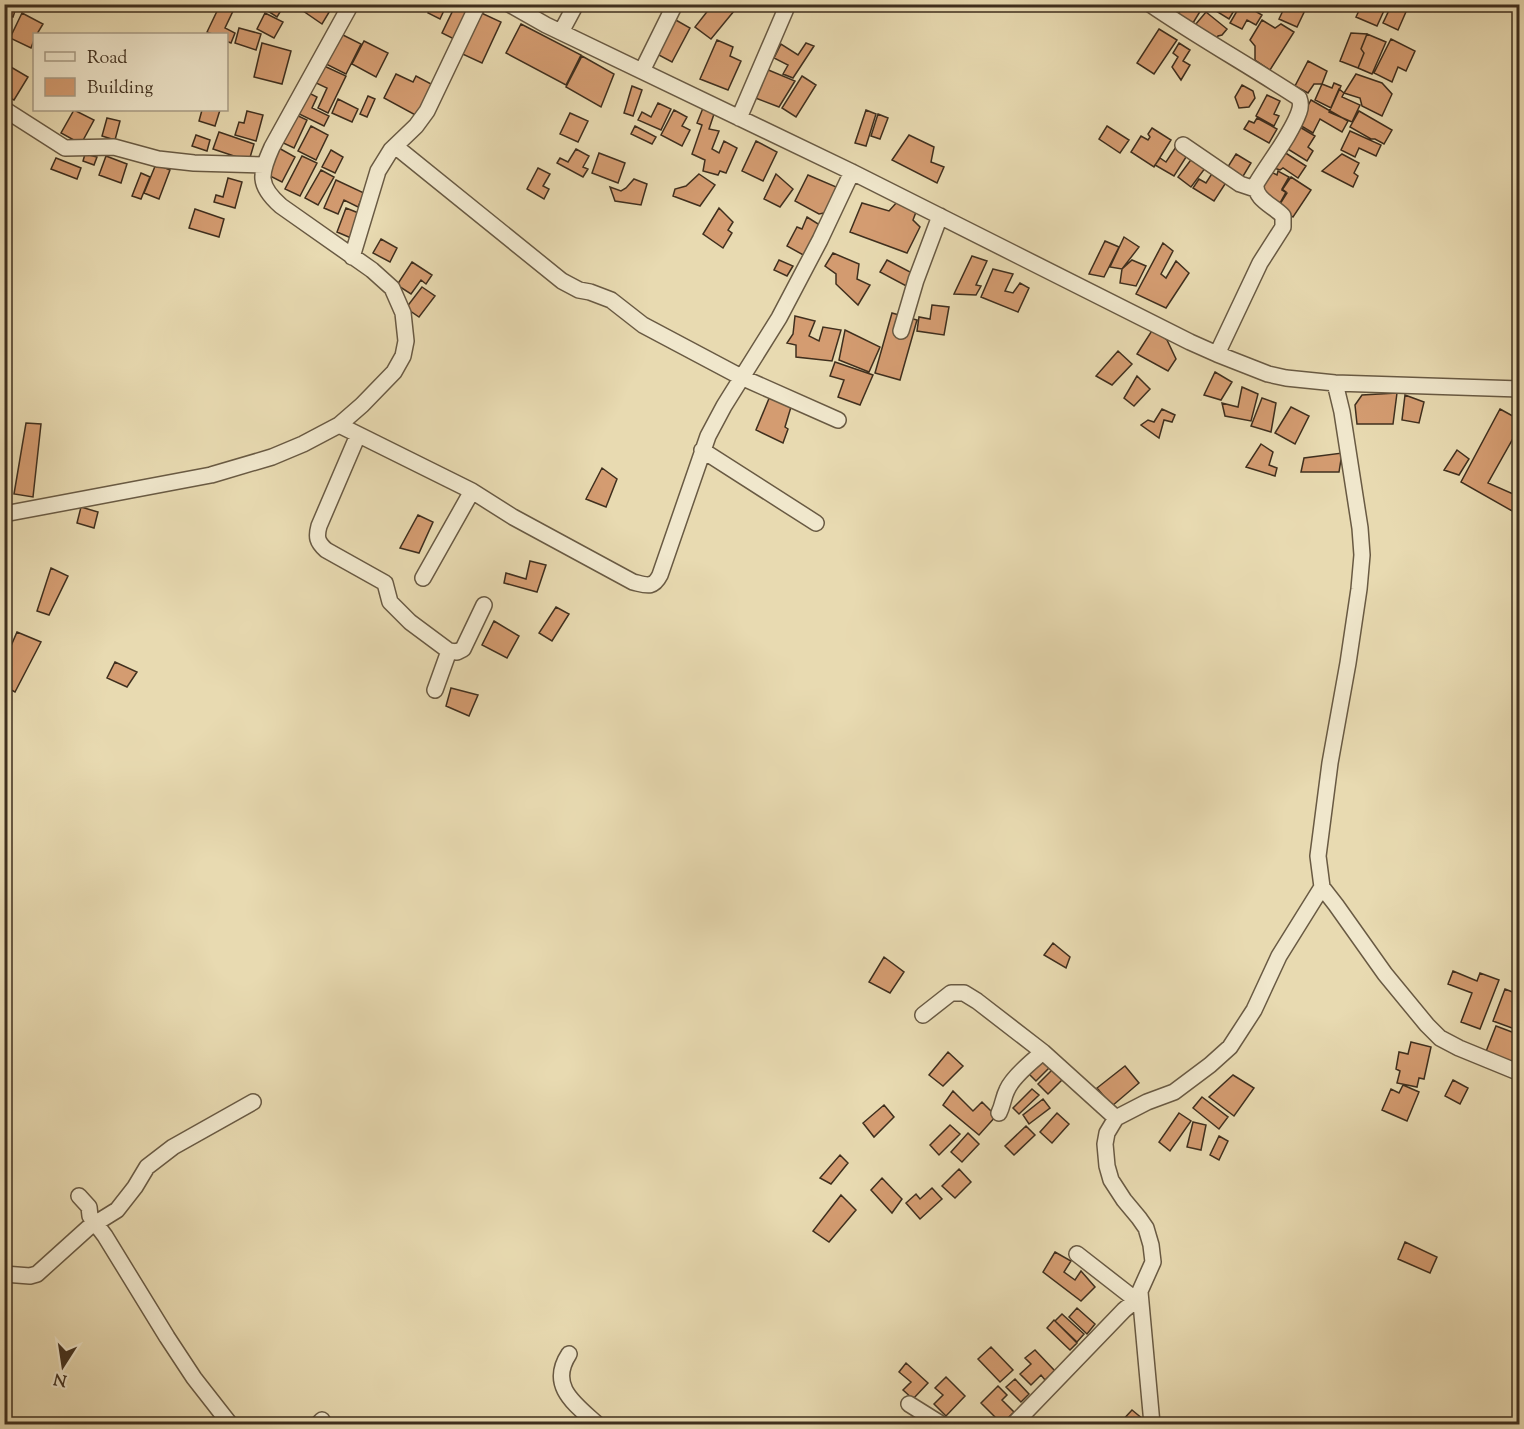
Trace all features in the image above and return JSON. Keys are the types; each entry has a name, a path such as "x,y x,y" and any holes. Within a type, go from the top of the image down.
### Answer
{"street":[{"path":"4,514 199,477 272,457 339,425 394,372 403,356 406,341 403,313 392,288 372,270 294,216 270,196 262,179 264,165 272,147 351,4"},
{"path":"352,257 378,171 391,150 416,126 427,111 478,4"},
{"path":"509,4 561,32 852,172 1217,354 1286,378 1335,383 1520,389"},
{"path":"561,32 576,4"},
{"path":"642,71 675,4"},
{"path":"739,118 788,4"},
{"path":"1150,4 1188,30 1254,68 1299,98 1301,102 1299,112 1288,133 1255,189 1259,197 1283,216 1283,226 1260,262 1217,354"},
{"path":"4,109 65,148 114,147 158,159 194,163 264,165"},
{"path":"1183,145 1240,184 1255,189"},
{"path":"395,146 562,281 579,290 611,300 643,325 741,377 838,420"},
{"path":"339,425 472,491 513,517 633,582 652,585 657,582 660,575 702,450 724,406 779,318 852,172"},
{"path":"901,331 916,280 940,216"},
{"path":"1335,383 1342,412 1362,555 1359,590 1330,763 1318,856 1322,887 1385,974 1440,1038 1520,1072"},
{"path":"358,435 319,526 317,536 319,543 326,550 385,583 390,602 410,622 449,651 457,652 463,649 484,605"},
{"path":"702,450 816,523"},
{"path":"423,578 472,491"},
{"path":"435,690 449,651"},
{"path":"1014,1425 1138,1296 1153,1262 1146,1228 1110,1180 1105,1143 1107,1133 1116,1118 1147,1102 1174,1092 1230,1047 1254,1010 1279,956 1322,887"},
{"path":"923,1015 951,993 964,993 1043,1052 1116,1118"},
{"path":"999,1113 1007,1089 1043,1052"},
{"path":"4,1274 30,1276 37,1274 88,1228 117,1210 147,1167 173,1147 253,1102"},
{"path":"79,1196 89,1207 90,1216 172,1346 230,1425"},
{"path":"1077,1254 1138,1296 1152,1425"},
{"path":"569,1354 563,1363 560,1376 562,1387 577,1406 597,1425"},
{"path":"909,1404 941,1425"}],"building":[{"path":"4,4 16,8 13,17 4,13"},
{"path":"260,4 285,4 277,17"},
{"path":"293,4 334,4 322,24"},
{"path":"432,4 447,4 440,19 428,13"},
{"path":"456,4 469,9 454,39 442,33"},
{"path":"713,4 726,4 734,11 711,39 695,27"},
{"path":"1176,4 1204,5 1193,23 1178,14 1182,8"},
{"path":"1238,4 1229,19 1216,11 1218,7 1214,5"},
{"path":"1241,4 1262,15 1256,25 1247,20 1242,29 1230,23"},
{"path":"1286,4 1308,4 1297,27 1279,19"},
{"path":"1362,4 1387,4 1377,26 1356,17"},
{"path":"1392,4 1409,5 1398,30 1383,23"},
{"path":"220,5 233,11 225,28 235,33 231,43 228,42 228,33 207,32"},
{"path":"477,11 501,22 482,63 458,52"},
{"path":"1206,12 1227,29 1218,36 1214,43 1190,31"},
{"path":"22,13 43,24 38,33 33,33 31,48 10,38"},
{"path":"265,13 283,22 274,38 257,29"},
{"path":"674,19 690,28 672,62 655,53"},
{"path":"1262,20 1275,28 1281,24 1294,32 1270,70 1255,60 1255,46 1250,40"},
{"path":"521,24 581,55 566,85 506,53"},
{"path":"239,28 261,34 256,50 235,43"},
{"path":"1159,29 1177,40 1154,74 1137,63"},
{"path":"337,32 361,44 346,74 322,62"},
{"path":"1351,33 1367,34 1361,49 1364,53 1358,68 1340,61"},
{"path":"1367,34 1386,42 1372,74 1358,68 1364,53 1361,49"},
{"path":"1391,39 1415,51 1406,71 1398,67 1392,82 1374,73"},
{"path":"717,40 733,47 730,56 741,61 728,90 700,79"},
{"path":"364,41 388,53 376,77 352,64"},
{"path":"262,43 291,51 282,84 254,77"},
{"path":"806,43 814,46 793,78 783,74 788,65 774,58 781,44 798,55"},
{"path":"1179,43 1190,50 1183,61 1190,65 1181,80 1172,67 1178,57 1173,53"},
{"path":"582,56 614,74 601,107 566,87"},
{"path":"1308,61 1327,71 1322,84 1314,84 1308,93 1295,86"},
{"path":"4,63 28,77 14,100 4,95 9,82 4,79"},
{"path":"322,65 346,76 328,113 318,108 327,88 314,82"},
{"path":"766,69 795,81 779,107 753,97"},
{"path":"396,74 413,82 416,76 435,86 419,117 384,98"},
{"path":"1356,74 1382,83 1392,94 1382,116 1362,106 1360,98 1344,93"},
{"path":"802,76 816,85 796,117 782,108"},
{"path":"1334,83 1341,86 1331,108 1315,100 1322,84 1332,88"},
{"path":"1242,85 1253,91 1255,98 1249,107 1239,108 1235,97"},
{"path":"632,86 642,90 633,116 624,113"},
{"path":"1339,89 1344,93 1342,97 1360,105 1352,122 1329,112"},
{"path":"305,91 317,97 312,108 329,116 324,126 295,112"},
{"path":"1267,95 1280,101 1274,114 1279,116 1274,126 1256,116"},
{"path":"368,96 375,99 367,117 360,114"},
{"path":"338,99 358,109 352,122 332,113"},
{"path":"1311,100 1348,121 1342,132 1320,119 1313,133 1298,124"},
{"path":"658,103 671,109 661,130 638,120 642,112 651,117"},
{"path":"703,108 714,114 709,129 719,131 712,149 719,153 724,141 737,148 726,173 720,171 718,175 703,171 705,160 692,154 702,125 697,123"},
{"path":"674,110 687,117 682,126 690,130 682,146 661,135"},
{"path":"866,110 876,114 866,146 855,143"},
{"path":"73,111 94,120 81,144 61,133"},
{"path":"202,111 220,111 215,126 199,121"},
{"path":"247,111 263,115 256,141 235,135 239,122 244,123"},
{"path":"1359,111 1392,130 1384,144 1350,127"},
{"path":"292,113 307,120 294,148 279,141"},
{"path":"570,113 588,121 578,142 560,134"},
{"path":"878,114 888,118 880,139 871,136"},
{"path":"107,118 120,121 115,140 102,136"},
{"path":"1257,118 1277,129 1269,143 1244,129 1249,121 1254,123"},
{"path":"311,126 328,135 316,160 298,151"},
{"path":"635,126 656,137 652,144 631,134"},
{"path":"1107,126 1129,140 1120,153 1099,139"},
{"path":"1298,126 1315,136 1308,147 1313,151 1307,161 1283,146"},
{"path":"1152,128 1171,140 1154,167 1131,152 1141,136 1148,140 1150,137 1148,134"},
{"path":"1350,131 1381,145 1376,156 1359,148 1355,157 1341,150"},
{"path":"219,132 254,144 249,161 213,149"},
{"path":"196,135 210,140 207,151 192,146"},
{"path":"909,135 934,147 931,162 944,167 937,183 892,160"},
{"path":"756,141 777,152 763,181 742,171"},
{"path":"277,147 295,157 282,182 264,173"},
{"path":"1176,147 1188,154 1174,176 1155,165 1160,158 1166,162"},
{"path":"576,149 589,156 583,167 588,169 583,177 557,163 560,158 568,162"},
{"path":"331,150 343,157 335,173 322,167"},
{"path":"1284,152 1306,166 1298,178 1283,168 1280,170 1274,168"},
{"path":"599,153 625,163 618,183 592,173"},
{"path":"85,154 97,157 94,165 83,161"},
{"path":"1236,154 1251,163 1239,183 1224,173"},
{"path":"1342,154 1359,163 1354,173 1358,176 1353,187 1322,171"},
{"path":"106,156 127,164 121,183 99,175"},
{"path":"302,156 317,163 300,196 285,189"},
{"path":"1193,157 1206,167 1191,187 1178,177"},
{"path":"56,158 81,168 77,179 51,169"},
{"path":"156,164 170,170 159,199 144,193"},
{"path":"538,168 550,174 543,186 549,189 544,199 527,189"},
{"path":"321,170 334,177 318,205 305,198"},
{"path":"1269,171 1277,175 1278,171 1289,177 1282,189 1286,192 1280,203 1257,190"},
{"path":"1213,172 1227,181 1214,201 1193,188 1199,179 1206,183"},
{"path":"141,173 150,177 141,199 132,196"},
{"path":"699,174 715,185 700,206 673,196 675,189 686,186"},
{"path":"776,174 793,189 780,207 764,199"},
{"path":"808,175 841,189 829,212 819,214 795,201"},
{"path":"1291,177 1311,190 1293,217 1278,207 1287,193 1282,190"},
{"path":"228,178 242,182 235,208 214,202 216,195 223,197"},
{"path":"634,179 647,184 641,205 615,201 610,187 621,191"},
{"path":"336,180 364,193 358,207 344,200 338,214 324,208"},
{"path":"898,201 916,212 913,220 920,227 907,253 850,232 862,203 889,211"},
{"path":"346,208 361,214 351,238 337,232"},
{"path":"719,208 733,222 728,230 732,233 723,248 703,234"},
{"path":"195,209 224,219 219,237 189,228"},
{"path":"807,217 823,227 807,257 787,246 797,227 802,229"},
{"path":"1124,237 1139,247 1122,269 1110,267"},
{"path":"381,239 397,248 390,262 373,253"},
{"path":"1105,241 1119,247 1104,277 1089,274"},
{"path":"1163,243 1173,251 1161,274 1166,278 1176,261 1189,273 1166,308 1136,294"},
{"path":"833,253 859,264 857,279 870,285 858,305 836,284 836,274 825,266"},
{"path":"972,256 987,261 976,285 981,286 976,295 954,294"},
{"path":"779,260 793,266 787,276 774,270"},
{"path":"887,260 916,275 910,288 880,272"},
{"path":"1132,260 1146,266 1136,286 1120,283 1122,269"},
{"path":"412,262 432,275 426,284 421,280 411,294 397,285"},
{"path":"993,269 1013,274 1005,291 1013,293 1020,283 1029,288 1018,312 981,297"},
{"path":"422,287 435,296 419,317 406,308"},
{"path":"932,305 949,307 944,335 917,331 919,317 930,319"},
{"path":"892,313 917,320 900,380 875,373"},
{"path":"795,316 815,321 809,336 819,341 823,327 841,330 832,361 796,357 796,345 787,343 793,334"},
{"path":"1153,329 1167,340 1176,359 1168,371 1137,354"},
{"path":"845,330 880,347 869,372 839,360"},
{"path":"1118,351 1132,364 1112,385 1096,376"},
{"path":"835,362 873,375 860,405 838,397 844,380 830,376"},
{"path":"1215,372 1232,382 1221,400 1204,395"},
{"path":"1137,376 1150,389 1134,406 1124,398"},
{"path":"1242,387 1258,394 1251,421 1225,416 1222,403 1238,407"},
{"path":"1397,393 1393,424 1357,424 1355,405 1362,395"},
{"path":"1405,395 1424,402 1419,423 1402,420"},
{"path":"770,396 791,407 785,427 788,429 783,443 756,430"},
{"path":"1262,398 1276,403 1271,432 1251,426"},
{"path":"1291,407 1309,416 1295,444 1275,433"},
{"path":"1162,409 1175,415 1172,422 1164,420 1159,438 1141,425 1148,420 1154,422"},
{"path":"1500,409 1520,420 1520,426 1488,483 1520,497 1520,505 1514,512 1461,482"},
{"path":"26,423 41,424 33,497 14,494"},
{"path":"1261,444 1273,452 1269,465 1277,468 1275,476 1246,467"},
{"path":"1457,450 1469,459 1459,475 1444,470"},
{"path":"1342,453 1339,472 1301,472 1304,458"},
{"path":"602,468 617,479 606,507 586,499"},
{"path":"81,507 98,512 94,528 77,523"},
{"path":"418,515 433,522 419,553 400,548"},
{"path":"530,561 546,565 537,592 504,583 506,573 526,579"},
{"path":"51,568 68,576 49,615 37,611"},
{"path":"556,607 569,614 552,641 539,633"},
{"path":"494,621 519,636 507,658 482,645"},
{"path":"17,632 41,642 15,692 4,686 4,662"},
{"path":"115,662 137,672 127,687 107,678"},
{"path":"451,688 478,695 469,716 446,706"},
{"path":"1053,943 1070,957 1066,968 1044,955"},
{"path":"884,957 904,972 890,993 869,982"},
{"path":"1453,971 1477,981 1480,973 1499,980 1480,1029 1461,1022 1472,993 1448,984"},
{"path":"1505,989 1520,995 1517,1002 1520,1003 1520,1031 1493,1021"},
{"path":"1496,1026 1520,1035 1520,1057 1516,1067 1485,1054"},
{"path":"1411,1042 1431,1047 1424,1079 1419,1078 1417,1087 1397,1083 1400,1071 1396,1069 1399,1052 1408,1054"},
{"path":"948,1052 963,1066 943,1086 929,1075"},
{"path":"1044,1058 1051,1066 1036,1081 1028,1073"},
{"path":"1125,1066 1139,1083 1112,1106 1097,1088"},
{"path":"1055,1067 1065,1077 1048,1094 1038,1084"},
{"path":"1233,1075 1254,1088 1234,1116 1209,1097"},
{"path":"1453,1080 1468,1088 1460,1104 1445,1096"},
{"path":"1403,1085 1419,1092 1407,1121 1382,1110 1391,1089 1399,1093"},
{"path":"1032,1089 1039,1095 1019,1114 1013,1108"},
{"path":"953,1091 973,1111 982,1102 996,1116 979,1135 943,1105"},
{"path":"1202,1097 1228,1117 1219,1129 1193,1108"},
{"path":"1043,1099 1050,1108 1029,1124 1023,1115"},
{"path":"884,1105 894,1117 874,1137 863,1123"},
{"path":"1057,1113 1069,1124 1052,1143 1040,1132"},
{"path":"1179,1113 1191,1121 1170,1151 1159,1142"},
{"path":"1193,1122 1206,1125 1201,1150 1187,1147"},
{"path":"950,1125 960,1134 939,1155 930,1145"},
{"path":"1026,1126 1035,1135 1014,1155 1005,1146"},
{"path":"968,1133 979,1144 962,1162 951,1152"},
{"path":"1219,1136 1228,1141 1219,1160 1210,1155"},
{"path":"840,1155 848,1163 831,1184 820,1178"},
{"path":"959,1169 971,1182 955,1198 942,1186"},
{"path":"882,1178 902,1199 892,1213 871,1190"},
{"path":"932,1188 942,1199 920,1219 906,1203 916,1194 920,1199"},
{"path":"841,1195 856,1210 829,1242 813,1231"},
{"path":"1405,1242 1437,1257 1430,1273 1398,1259"},
{"path":"1055,1252 1071,1261 1064,1272 1075,1280 1081,1271 1095,1287 1081,1301 1043,1272"},
{"path":"1077,1308 1095,1324 1087,1334 1069,1317"},
{"path":"1062,1314 1084,1334 1077,1342 1055,1321"},
{"path":"1054,1320 1077,1343 1070,1350 1047,1328"},
{"path":"991,1347 1013,1370 1000,1382 978,1359"},
{"path":"1035,1350 1055,1371 1045,1380 1041,1375 1031,1385 1020,1374 1031,1364 1025,1358"},
{"path":"906,1363 928,1383 913,1399 903,1390 911,1382 899,1372"},
{"path":"946,1377 965,1396 946,1416 934,1404 943,1395 935,1388"},
{"path":"1015,1379 1029,1394 1021,1402 1006,1387"},
{"path":"998,1386 1007,1395 1002,1400 1014,1412 1002,1424 981,1403"},
{"path":"1132,1410 1149,1424 1119,1424"}]}
